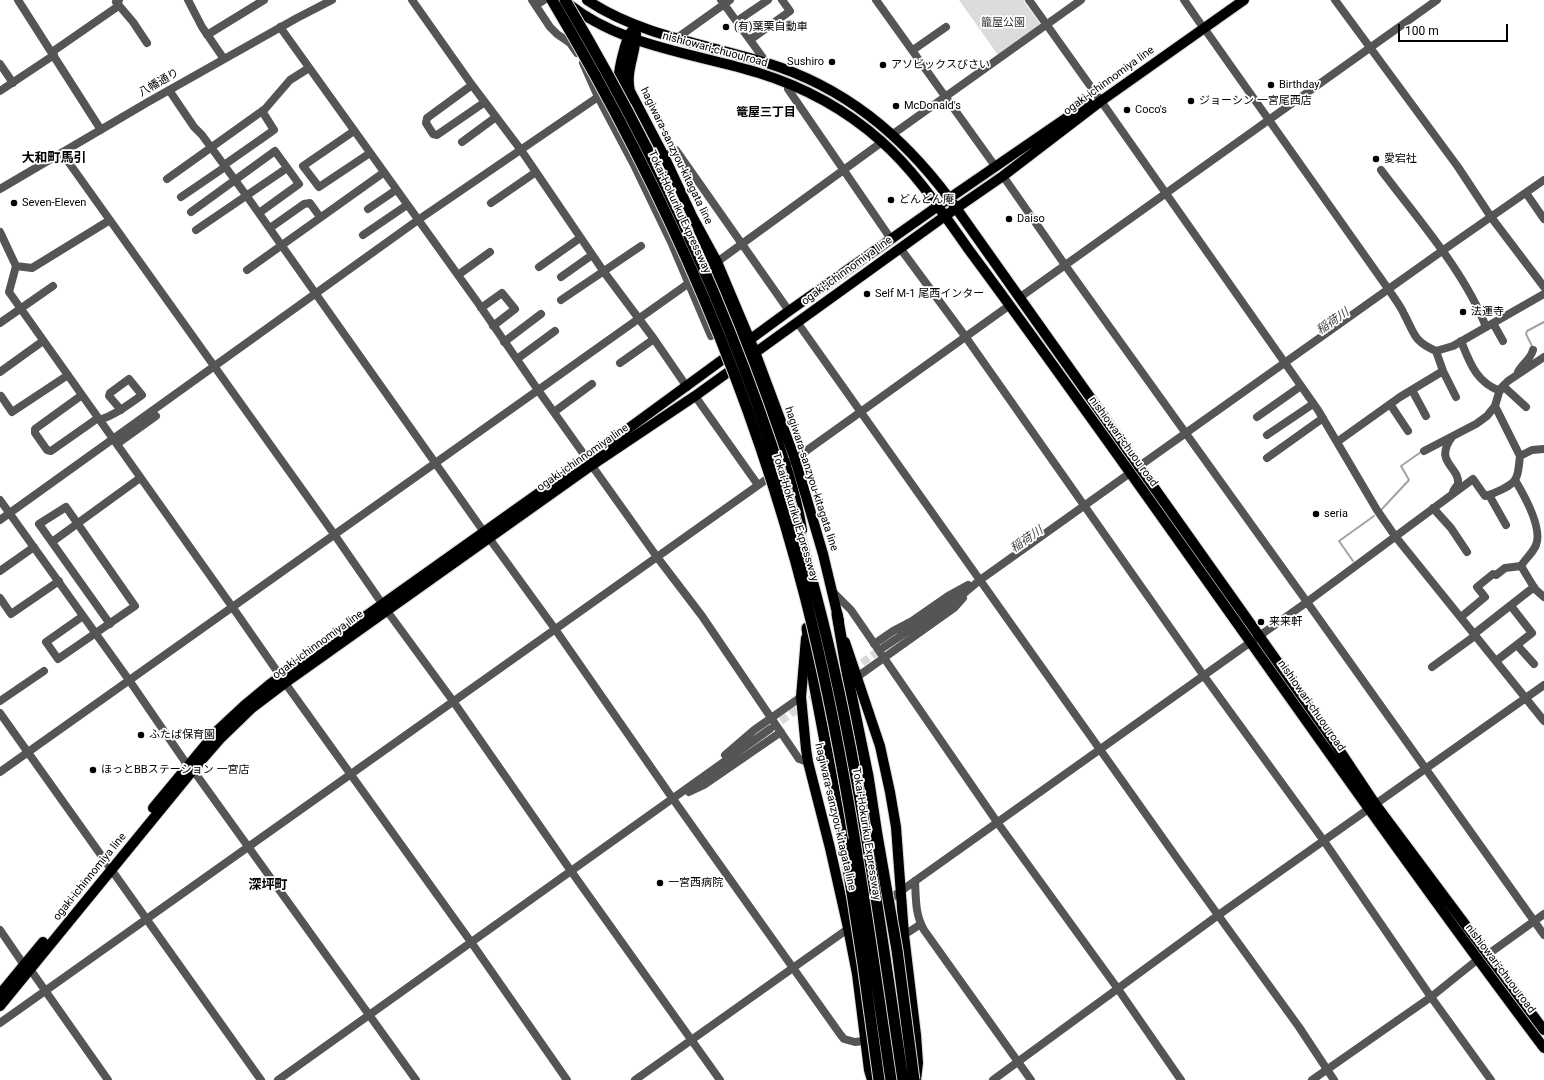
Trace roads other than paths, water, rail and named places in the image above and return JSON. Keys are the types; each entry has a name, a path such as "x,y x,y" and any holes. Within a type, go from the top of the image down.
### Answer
{"highway":[{"name":"Tokai-Hokuriku Expressway","path":"552,0 594,71 641,159 678,239 724,346 777,499 806,600 829,700 862,886 891,1080"},
{"name":"Tokai-Hokuriku Expressway","path":"564,0 628,110 668,189 715,295 748,379 788,496 817,595 841,698 867,843 903,1080"},
{"path":"837,614 849,684 867,770 876,835 897,950 917,1079"},
{"path":"807,628 814,683 844,842 879,1080"}],"main road":[{"name":"nishiowari-chuou road","path":"564,0 596,22 632,39 762,74 790,84 830,104 859,123 882,142 921,183 1010,305 1134,470 1373,807 1478,960 1544,1048"},
{"name":"nishiowari-chuou road","path":"587,0 636,26 766,62 804,77 832,91 872,117 893,134 924,166 949,198 1019,298 1134,470"},
{"name":"ogaki-ichinnomiya line","path":"1202,26 1233,0"},
{"name":"ogaki-ichinnomiya line","path":"0,1006 27,967 191,768 283,680 590,461 687,387 891,239 995,166 1100,98 1202,26 1244,0"},
{"name":"hagiwara-sanzyou-kitagata line","path":"636,26 619,74 620,86 658,159 692,233 747,343"},
{"name":"hagiwara-sanzyou-kitagata line","path":"632,39 628,85 632,97 664,156 693,218 717,262 822,554 837,614 880,746 896,827 904,935 916,1035 918,1063 917,1079"},
{"name":"ogaki-ichinnomiya line","path":"590,461 695,396 956,208 1003,176 1100,98"},
{"name":"hagiwara-sanzyou-kitagata line","path":"790,462 804,538 807,574 807,628 801,697 808,762 830,848 848,928 857,974 865,1042 872,1080"},
{"name":"nishiowari-chuou road","path":"1373,807 1544,1030"},
{"name":"ogaki-ichinnomiya line","path":"0,994 27,967"}],"street":[{"path":"18,0 101,130"},
{"path":"188,0 207,35 224,59"},
{"path":"207,35 264,0"},
{"name":"八幡通り","path":"2,186 280,27 332,0"},
{"path":"412,0 472,86 536,172 580,238 687,387"},
{"path":"544,0 534,3 556,34 567,40 582,61 598,97 635,167 671,242 711,336"},
{"path":"737,21 768,0"},
{"path":"750,40 790,11 782,0"},
{"path":"877,0 995,166"},
{"path":"1029,0 1100,98 1314,404 1338,442 1377,510 1395,536 1544,721"},
{"path":"893,134 1081,0"},
{"path":"1184,0 1389,290 1405,314 1417,340 1436,351 1453,346 1544,294"},
{"path":"1336,0 1458,168 1491,217 1544,287"},
{"path":"1019,298 1437,0"},
{"path":"677,38 725,1 766,62"},
{"path":"0,91 117,7 117,2"},
{"path":"117,2 147,43"},
{"path":"280,27 383,173 458,275 657,557 702,616 799,759 808,762"},
{"path":"913,50 946,27"},
{"path":"0,64 13,83"},
{"path":"167,179 262,111 290,80 309,68"},
{"path":"790,84 788,89 891,239"},
{"path":"472,86 427,118 426,123 433,134 437,135 485,102"},
{"path":"169,90 194,127 212,148 270,228 406,423 436,462 486,535 555,629 673,800 844,1039 855,1042 865,1042 916,1035"},
{"path":"114,442 214,366 418,220 598,97"},
{"path":"181,197 274,130 262,111"},
{"path":"462,142 496,117"},
{"path":"354,131 303,166 319,187 370,154"},
{"path":"717,262 882,142"},
{"path":"664,156 676,150 789,312"},
{"path":"191,212 275,151 299,184 259,213"},
{"path":"62,153 334,534 385,608 453,701 571,871 720,1080"},
{"path":"196,230 287,168"},
{"path":"1381,170 1442,251 1470,293 1486,327"},
{"path":"491,203 536,172"},
{"path":"247,270 383,173"},
{"path":"1003,176 1544,935"},
{"path":"884,647 962,595 980,580 1084,505 1544,180"},
{"path":"368,209 396,190"},
{"path":"1526,194 1544,217"},
{"path":"270,228 304,204 310,203 320,218"},
{"path":"363,235 407,206"},
{"path":"16,266 32,268 110,220"},
{"path":"0,232 16,266 9,292 283,680 471,942 567,1080"},
{"path":"671,242 692,233"},
{"path":"539,267 580,238"},
{"path":"561,300 641,246"},
{"path":"900,248 965,336 1204,676 1324,841 1431,997 1491,1080"},
{"path":"458,275 490,252"},
{"path":"561,277 592,255"},
{"path":"0,772 689,283"},
{"path":"0,323 53,286"},
{"path":"480,308 502,293 515,309 493,326"},
{"path":"0,1023 1010,305"},
{"path":"504,342 541,314"},
{"path":"797,322 1218,916 1299,1027 1334,1080"},
{"path":"1494,323 1503,341"},
{"path":"517,360 555,331"},
{"path":"620,364 654,339"},
{"path":"0,372 43,341"},
{"path":"1461,341 1477,375 1483,382 1501,389 1526,407"},
{"path":"1517,375 1522,365 1531,356 1533,350"},
{"path":"1436,351 1443,371 1456,396"},
{"path":"1424,451 1476,424 1487,416 1495,406 1501,389 1517,375 1544,357"},
{"path":"1338,442 1390,404 1443,371"},
{"path":"0,397 1,396 12,412 68,375"},
{"path":"554,412 592,384"},
{"path":"1257,416 1301,386"},
{"path":"1412,390 1426,416"},
{"path":"82,395 35,429 35,433 47,450 51,451 98,419 113,416 121,410"},
{"path":"695,396 758,485"},
{"path":"1267,435 1314,404"},
{"path":"1390,404 1408,431"},
{"path":"635,1080 1204,676 1473,479 1485,496 1513,483 1520,456 1495,406"},
{"path":"0,520 114,442 156,416"},
{"path":"1267,458 1323,418"},
{"path":"1451,494 1458,484 1457,478 1446,458 1445,453 1448,443 1452,437"},
{"path":"1520,456 1532,450 1544,449"},
{"path":"52,542 140,478"},
{"path":"1460,617 1485,597 1477,587 1493,574 1496,574 1505,568 1521,566 1536,546 1538,534 1535,522 1515,480"},
{"path":"1489,495 1506,525"},
{"path":"0,500 416,1080"},
{"path":"83,616 46,642 58,659 96,634 110,624 135,606 66,507 39,524 110,624"},
{"path":"1433,508 1451,528 1467,552"},
{"path":"1537,543 1544,549"},
{"path":"0,571 34,547"},
{"path":"1521,566 1534,587 1544,596"},
{"path":"874,644 893,631 912,621 948,596 980,580"},
{"path":"857,677 954,608 980,580"},
{"path":"0,598 12,614 59,581"},
{"path":"1432,667 1472,638 1474,634 1534,587"},
{"path":"832,591 851,610 997,822 1118,989 1181,1080"},
{"path":"1496,661 1532,633 1511,606"},
{"path":"1517,645 1534,664"},
{"path":"0,701 44,671"},
{"path":"993,1080 1218,916 1544,686"},
{"path":"673,800 703,772 771,718 801,697"},
{"path":"0,713 261,1080"},
{"path":"278,1080 673,800 770,729"},
{"path":"673,800 704,785 780,732"},
{"path":"915,880 916,909 921,924 1030,1080"},
{"path":"1487,955 1544,914"},
{"path":"904,935 921,924"},
{"path":"0,930 108,1080"},
{"path":"1312,1080 1431,997 1478,960"}],"waterway":[{"path":"1533,348 1526,334 1527,331 1544,322"},
{"path":"1382,509 1409,480 1401,466 1421,452"},
{"path":"1353,561 1339,541 1374,516"}],"tunnel":[{"path":"833,684 884,647"},
{"path":"771,728 820,693"}],"place":[{"name":"(有)葉栗自動車","path":"726,27"},
{"name":"Sushiro","path":"832,62"},
{"name":"アソビックスびさい","path":"883,65"},
{"name":"Birthday","path":"1271,85"},
{"name":"ジョーシン 一宮尾西店","path":"1191,101"},
{"name":"McDonald's","path":"896,106"},
{"name":"Coco's","path":"1127,110"},
{"name":"愛宕社","path":"1376,159"},
{"name":"どんどん庵","path":"891,200"},
{"name":"Seven-Eleven","path":"14,203"},
{"name":"Daiso","path":"1009,219"},
{"name":"Self M-1 尾西インター","path":"867,294"},
{"name":"法運寺","path":"1463,312"},
{"name":"seria","path":"1316,514"},
{"name":"来来軒","path":"1261,622"},
{"name":"ふたば保育園","path":"141,735"},
{"name":"ほっとBBステーション 一宮店","path":"93,770"},
{"name":"一宮西病院","path":"660,883"}],"district":[{"name":"篭屋三丁目","path":"766,113"},
{"name":"大和町馬引","path":"54,159"},
{"name":"深坪町","path":"268,886"}],"park label":[{"name":"籠屋公園","path":"1003,23"}],"water label":[{"name":"稲荷川","path":"1333,322"},
{"name":"稲荷川","path":"1027,540"}]}
